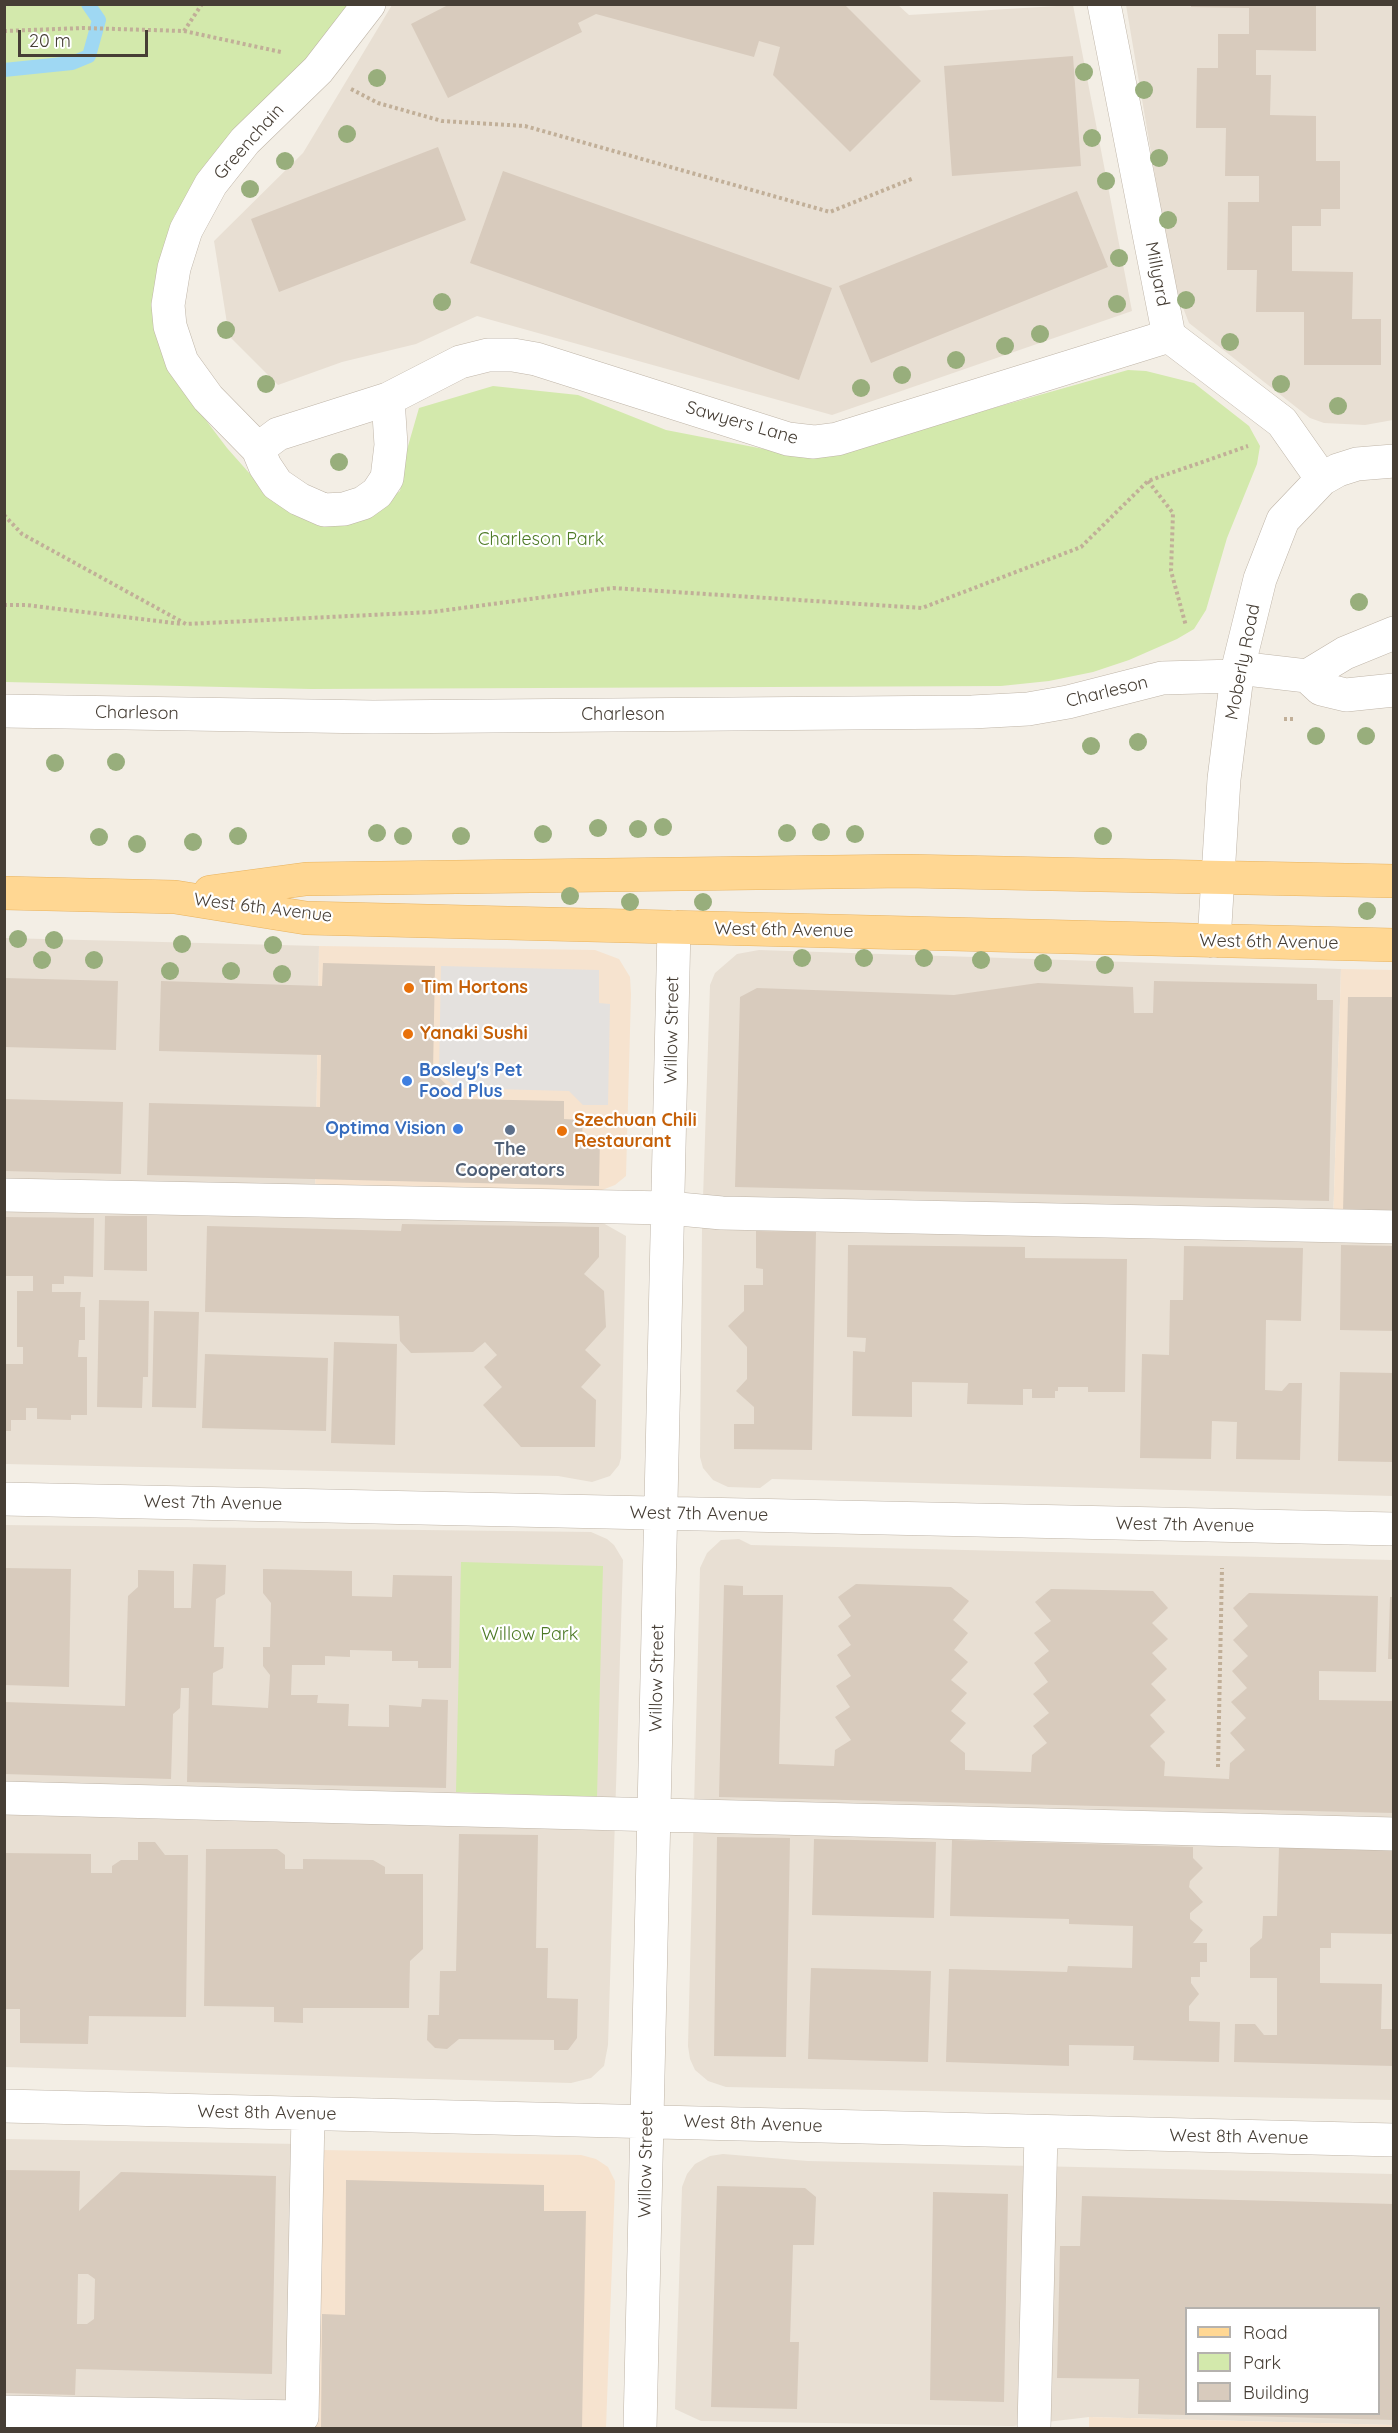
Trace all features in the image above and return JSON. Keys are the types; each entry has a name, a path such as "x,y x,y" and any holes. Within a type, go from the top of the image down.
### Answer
{"main road":[{"name":"West 6th Avenue","path":"176,897 306,879 906,871 1394,881"},
{"name":"West 6th Avenue","path":"4,893 176,897 306,918 1394,945"}],"street":[{"name":"Greenchain","path":"258,449 208,398 182,363 170,326 168,305 174,268 186,230 211,184 245,141 318,70 369,4"},
{"name":"Millyard","path":"1104,4 1169,336"},
{"name":"Sawyers Lane","path":"258,449 278,434 388,399 460,363 488,355 513,355 536,359 788,439 814,442 837,439 1169,336"},
{"path":"1169,336 1282,422 1322,479"},
{"path":"258,449 265,466 277,484 299,500 324,510 344,509 363,503 377,493 387,478 391,445 388,399"},
{"name":"Moberly Road","path":"1214,941 1224,778 1238,672 1260,579 1283,520 1301,498 1322,479 1338,470 1357,464 1394,461"},
{"path":"1394,633 1345,653 1307,676 1321,689 1346,695 1394,690"},
{"name":"Charleson","path":"4,711 373,717 972,712 1028,709 1068,702 1162,678 1238,672 1307,676"},
{"name":"Willow Street","path":"640,2428 674,927"},
{"path":"4,1196 668,1208 722,1213 1394,1227"},
{"name":"West 7th Avenue","path":"4,1498 1394,1529"},
{"path":"4,1798 1394,1834"},
{"name":"West 8th Avenue","path":"4,2106 1394,2140"},
{"path":"4,2412 302,2417 308,2114"},
{"path":"1034,2428 1041,2132"}],"path":[{"path":"184,31 202,4"},
{"path":"4,31 83,28 184,31 282,52 378,103 442,121 525,126 830,212 914,178"},
{"path":"4,605 26,605 186,624 432,612 613,588 921,608 1081,547 1148,481 1248,446"},
{"path":"1148,481 1173,513 1172,571 1186,626"},
{"path":"4,515 22,534 186,624"},
{"path":"1218,1767 1222,1568"}],"shaded area":[{"path":"897,4 909,15 1073,5 1132,311 832,415 477,316 416,344 342,362 278,385 229,336 214,241 303,153 392,5"},
{"path":"1126,5 1393,5 1393,420 1365,425 1324,423 1310,418 1189,323 1173,282"},
{"path":"5,938 319,946 315,1201 603,1223 626,1236 621,1458 619,1465 610,1476 592,1482 558,1476 5,1464"},
{"path":"319,946 595,950 619,959 630,977 631,994 626,1176 615,1185 602,1190 602,1207 315,1201"},
{"path":"759,950 1341,969 1333,1225 1393,1227 1393,1496 772,1479 760,1488 728,1487 713,1480 703,1468 700,1457 702,1229 710,985 715,973 737,954"},
{"path":"441,966 599,970 599,1003 610,1004 608,1105 583,1105 569,1091 456,1088 439,1073"},
{"path":"1341,969 1393,970 1393,1227 1333,1226"},
{"path":"5,1525 591,1532 614,1545 623,1560 608,2045 604,2066 591,2078 571,2083 5,2067"},
{"path":"739,1539 751,1545 1393,1560 1393,2100 726,2087 708,2081 695,2070 688,2046 700,1568 707,1553 721,1540"},
{"path":"5,2139 300,2144 302,2417 5,2412"},
{"path":"322,2150 581,2155 596,2159 608,2167 615,2181 606,2428 5,2428 302,2417"},
{"path":"723,2154 808,2161 1393,2174 1393,2425 1089,2417 1013,2426 701,2421 675,2409 682,2187 687,2174 695,2164 710,2156"},
{"path":"1089,2417 1393,2425 1394,2428 1089,2428"}],"green space":[{"name":"Charleson Park","path":"5,5 349,5 266,111 236,127 174,216 157,320 196,407 227,448 266,492 364,517 400,491 406,453 419,408 493,386 578,395 666,430 805,457 951,420 1128,370 1146,371 1194,383 1249,426 1260,446 1257,464 1227,538 1206,610 1194,629 1129,660 1093,672 1049,681 1001,686 311,689 5,682"},
{"name":"Willow Park","path":"461,1562 603,1566 597,1797 456,1792"}],"building":[{"path":"450,4 844,4 921,81 850,152 773,75 780,47 759,41 754,57 596,14 578,23 582,32 448,98 411,24"},
{"path":"1191,4 1316,4 1316,51 1256,50 1256,75 1271,75 1270,115 1316,116 1316,161 1340,161 1340,209 1321,209 1321,226 1292,226 1292,271 1353,272 1352,319 1381,319 1381,365 1304,365 1304,312 1256,312 1257,270 1227,270 1228,202 1259,202 1259,176 1225,176 1226,128 1196,128 1197,68 1218,68 1218,34 1249,34 1249,8 1191,7"},
{"path":"1073,56 1081,166 952,176 944,66"},
{"path":"438,147 466,220 279,292 251,219"},
{"path":"503,171 832,288 799,380 470,263"},
{"path":"1077,191 1108,267 871,363 839,286"},
{"path":"323,963 435,966 433,1072 462,1099 564,1101 564,1119 583,1120 582,1137 600,1138 599,1186 147,1175 149,1103 320,1107 321,1055 159,1051 161,981 322,986"},
{"path":"4,978 118,981 116,1050 4,1047"},
{"path":"1154,981 1317,984 1317,1000 1333,1000 1329,1201 735,1187 740,997 757,988 954,995 1038,983 1133,987 1134,1013 1153,1013"},
{"path":"1348,997 1394,997 1394,1213 1343,1212"},
{"path":"4,1099 123,1102 121,1174 4,1171"},
{"path":"105,1216 147,1216 147,1271 104,1270"},
{"path":"4,1217 94,1218 93,1277 64,1276 64,1284 52,1284 52,1292 81,1292 80,1307 85,1307 85,1340 79,1340 78,1357 87,1357 87,1415 71,1415 71,1420 37,1419 37,1408 26,1408 26,1420 11,1420 11,1431 4,1431 4,1364 23,1364 23,1347 17,1347 17,1291 33,1291 33,1276 4,1276"},
{"path":"402,1224 599,1227 599,1257 584,1274 604,1291 606,1327 585,1350 601,1365 581,1387 596,1400 595,1447 521,1447 483,1405 502,1387 484,1367 497,1355 485,1342 473,1352 411,1353 400,1341 399,1316 205,1312 207,1226 401,1231"},
{"path":"756,1231 816,1232 812,1450 734,1449 734,1424 754,1424 754,1407 736,1391 747,1379 747,1347 728,1326 744,1311 744,1285 763,1285 763,1269 756,1268"},
{"path":"848,1245 1025,1247 1025,1258 1127,1259 1125,1392 1088,1392 1088,1387 1058,1387 1058,1391 1055,1391 1055,1398 1032,1398 1032,1389 1023,1389 1023,1405 967,1404 968,1383 912,1382 912,1417 852,1416 853,1351 865,1352 866,1338 847,1337"},
{"path":"1341,1245 1394,1246 1394,1331 1340,1330"},
{"path":"1184,1246 1303,1248 1301,1321 1266,1320 1265,1390 1282,1391 1289,1383 1302,1383 1300,1460 1236,1459 1237,1422 1212,1421 1211,1459 1140,1458 1142,1354 1169,1355 1170,1300 1183,1300"},
{"path":"99,1300 149,1301 148,1377 143,1377 142,1408 97,1407"},
{"path":"154,1311 199,1312 196,1408 152,1407"},
{"path":"334,1342 397,1344 395,1445 331,1443"},
{"path":"205,1354 328,1358 326,1431 202,1428"},
{"path":"1340,1372 1394,1373 1394,1462 1338,1461"},
{"path":"193,1564 226,1565 225,1594 216,1599 214,1647 224,1647 223,1668 213,1673 212,1705 268,1708 270,1675 263,1666 263,1647 270,1647 271,1603 263,1593 263,1569 352,1571 352,1596 392,1597 393,1575 452,1576 451,1668 418,1668 418,1661 392,1661 392,1651 350,1650 350,1657 325,1656 325,1665 292,1665 291,1695 318,1695 317,1703 349,1704 348,1726 389,1727 389,1705 421,1707 422,1699 448,1700 446,1788 187,1782 189,1688 181,1688 180,1708 173,1714 171,1779 4,1774 4,1702 125,1706 128,1596 138,1587 138,1570 174,1571 174,1608 191,1608"},
{"path":"4,1568 71,1569 69,1687 4,1685"},
{"path":"856,1584 951,1587 969,1601 953,1620 968,1633 954,1650 968,1662 951,1680 967,1693 951,1711 966,1723 950,1741 965,1753 965,1770 1031,1772 1032,1755 1047,1743 1033,1726 1049,1713 1033,1694 1048,1682 1034,1663 1049,1651 1034,1633 1051,1621 1035,1602 1051,1589 1153,1591 1168,1608 1152,1623 1168,1639 1152,1653 1167,1669 1151,1684 1166,1700 1150,1715 1165,1732 1150,1746 1165,1762 1164,1776 1229,1779 1230,1763 1245,1750 1230,1733 1246,1718 1231,1702 1247,1688 1232,1671 1248,1656 1233,1640 1248,1626 1233,1608 1249,1593 1378,1596 1376,1672 1319,1671 1319,1700 1394,1701 1394,1813 719,1797 724,1585 743,1586 743,1595 783,1595 779,1764 834,1766 835,1750 851,1740 835,1717 850,1707 836,1686 851,1676 837,1655 851,1645 838,1626 851,1616 838,1597"},
{"path":"1390,1597 1394,1597 1394,1659 1388,1659"},
{"path":"459,1834 538,1835 536,1948 548,1948 547,1998 578,1999 577,2038 568,2050 554,2050 554,2040 459,2039 447,2049 435,2048 427,2040 428,2015 439,2015 440,1971 456,1971"},
{"path":"717,1837 790,1838 786,2057 714,2056"},
{"path":"814,1839 936,1842 934,1918 812,1915"},
{"path":"952,1840 1193,1847 1193,1858 1203,1868 1190,1881 1189,1887 1203,1902 1190,1913 1190,1919 1203,1930 1193,1943 1207,1943 1207,1962 1200,1962 1200,1977 1191,1977 1191,1983 1199,1994 1189,2006 1189,2021 1220,2022 1219,2062 1133,2060 1134,2046 1069,2045 1069,2066 946,2062 949,1969 1067,1972 1068,1966 1132,1968 1133,1926 1069,1924 1069,1919 950,1916"},
{"path":"138,1842 155,1842 165,1855 188,1855 186,2017 89,2016 88,2044 20,2043 20,2009 4,2009 4,1853 91,1854 91,1873 112,1873 112,1866 121,1860 138,1860"},
{"path":"1279,1847 1394,1850 1394,1934 1331,1933 1331,1948 1320,1948 1320,1983 1382,1984 1381,2029 1394,2029 1394,2066 1234,2062 1235,2024 1255,2024 1264,2035 1277,2035 1277,1978 1250,1978 1250,1948 1262,1938 1263,1916 1277,1916"},
{"path":"206,1849 277,1849 285,1855 285,1869 303,1869 303,1859 373,1860 385,1867 385,1874 423,1874 423,1949 410,1961 409,2008 303,2008 303,2023 274,2022 274,2007 204,2006"},
{"path":"811,1968 931,1971 928,2062 808,2059"},
{"path":"4,2170 80,2171 79,2211 121,2172 276,2176 272,2374 76,2369 75,2395 4,2393","holes":["78,2274 88,2274 95,2279 94,2319 87,2324 77,2324"]},
{"path":"346,2180 544,2185 544,2211 586,2211 582,2428 321,2428 322,2314 345,2315"},
{"path":"717,2186 805,2188 816,2197 814,2245 793,2245 790,2342 799,2342 797,2409 711,2407"},
{"path":"933,2192 1008,2194 1004,2402 930,2400"},
{"path":"1082,2196 1394,2204 1394,2420 1209,2415 1380,2415 1380,2307 1185,2307 1185,2415 1138,2414 1139,2379 1057,2378 1060,2246 1080,2246"}],"waterway":[{"path":"4,70 72,63 89,56 99,20 88,4"}],"place":[{"name":"Tim Hortons","path":"409,988"},
{"name":"Yanaki Sushi","path":"408,1034"},
{"name":"Bosley's Pet Food Plus","path":"407,1081"},
{"name":"Optima Vision","path":"458,1129"},
{"name":"The Cooperators","path":"510,1130"},
{"name":"Szechuan Chili Restaurant","path":"562,1131"}]}
